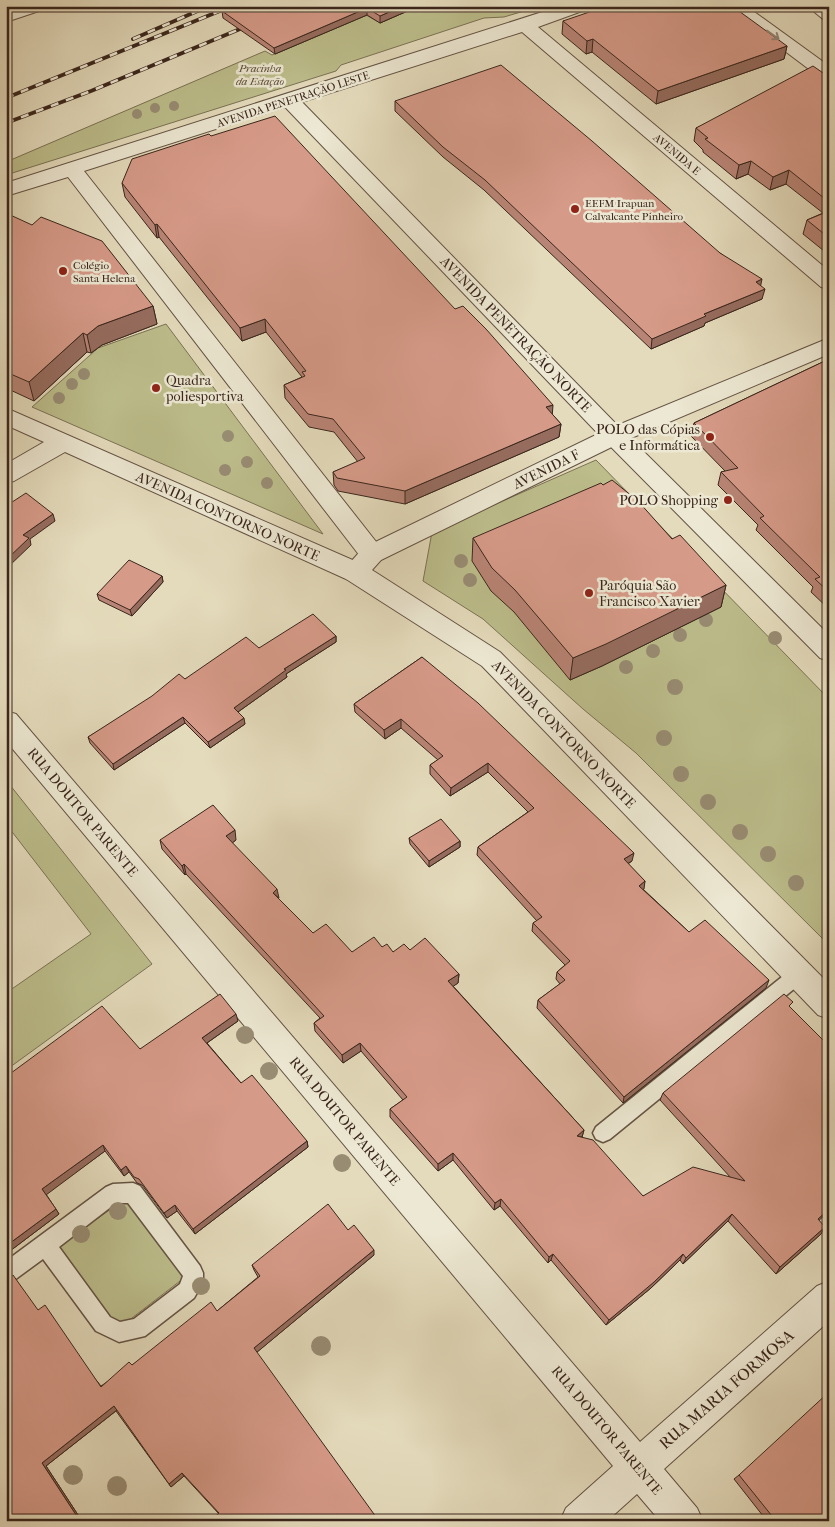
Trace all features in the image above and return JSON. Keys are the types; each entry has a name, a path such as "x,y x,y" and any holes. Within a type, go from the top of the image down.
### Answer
{"street":[{"path":"6,17 36,6"},
{"name":"AVENIDA PENETRAÇÃO LESTE","path":"6,190 525,25 579,6"},
{"path":"734,6 829,75"},
{"path":"816,6 829,15"},
{"name":"AVENIDA E","path":"525,25 829,282"},
{"name":"AVENIDA PENETRAÇÃO NORTE","path":"289,100 614,436 829,651"},
{"path":"73,170 363,563"},
{"name":"AVENIDA F","path":"363,563 614,436 829,345"},
{"name":"AVENIDA CONTORNO NORTE","path":"6,416 63,442 363,563 491,659 829,1005"},
{"path":"6,474 63,442"},
{"name":"RUA DOUTOR PARENTE","path":"6,722 684,1521"},
{"name":"RUA MARIA FORMOSA","path":"579,1521 829,1298"}],"lane":[{"path":"603,1133 799,974"},
{"path":"6,1274 113,1194 133,1193 193,1273 193,1282 186,1291 138,1329 119,1332 103,1324 45,1245"}],"green space":[{"name":"Pracinha da Estação","path":"419,6 541,6 504,17 484,18 341,65 336,71 6,175 6,162 265,51 272,55 366,15 380,23"},
{"path":"166,324 323,534 32,407 98,348"},
{"path":"596,460 829,699 829,945 636,753 583,709 483,619 423,581 432,532"},
{"path":"6,780 152,964 6,1070 6,993 91,934 6,824"},
{"path":"125,1199 184,1278 119,1328 57,1247"}],"building":[{"path":"234,6 403,6 380,16 367,8 274,48 222,11"},
{"path":"607,6 732,6 787,46 658,91 593,39 587,41 563,21"},
{"path":"501,65 592,141 720,253 762,279 756,282 765,289 704,314 706,316 652,339 485,180 443,147 395,101"},
{"path":"813,66 829,77 829,202 789,170 773,177 751,161 739,165 705,139 708,138 696,128"},
{"path":"275,116 455,309 463,306 486,329 553,405 546,407 561,424 405,491 337,478 333,472 365,458 333,419 308,414 284,385 305,376 302,372 306,371 265,319 240,328 122,183 132,159 209,134 211,136"},
{"path":"829,211 829,238 807,220"},
{"name":"Colégio Santa Helena","path":"6,213 32,225 41,217 102,241 153,306 98,326 87,335 83,333 29,382 6,372"},
{"path":"829,359 829,592 815,579 820,577 760,518 764,516 721,472 738,468 694,423"},
{"name":"Paróquia São Francisco Xavier","path":"612,480 638,501 672,539 680,535 726,585 606,644 573,658 515,590 492,568 473,538"},
{"path":"26,493 53,514 23,535 29,538 6,560 6,506"},
{"path":"129,560 162,576 130,610 97,594"},
{"path":"313,614 336,636 284,669 286,670 234,708 244,718 208,742 183,717 113,764 88,737 152,696 179,674 185,679 246,637 259,648"},
{"path":"422,657 478,703 634,853 624,859 645,881 639,886 689,932 705,920 769,980 624,1097 538,1000 565,980 557,972 570,961 533,923 542,917 478,847 534,808 488,763 451,788 430,765 443,756 401,719 384,730 354,704"},
{"path":"213,805 235,830 226,836 277,889 273,893 313,933 326,924 352,952 374,937 382,947 387,944 393,952 404,944 410,950 425,938 459,974 448,981 584,1130 577,1136 593,1140 643,1196 693,1167 745,1181 663,1093 784,994 793,1002 789,1006 829,1046 829,1209 818,1219 825,1227 780,1267 732,1214 686,1258 683,1254 654,1282 609,1320 553,1254 549,1257 501,1199 495,1203 453,1153 438,1164 390,1109 407,1097 360,1043 342,1055 314,1023 324,1016 184,864 182,866 160,840"},
{"path":"441,819 460,841 429,861 409,838"},
{"path":"220,994 236,1014 202,1038 241,1083 252,1075 307,1141 193,1229 175,1205 164,1213 139,1179 134,1177 126,1166 121,1170 103,1145 42,1189 56,1209 6,1246 6,1075 102,1006 140,1049"},
{"path":"328,1204 348,1230 354,1225 374,1250 254,1348 379,1521 210,1521 219,1513 182,1473 169,1484 114,1406 42,1463 80,1521 6,1521 6,1278 13,1275 38,1310 45,1305 101,1387 129,1362 132,1365 211,1302 217,1311 260,1276 252,1265"},
{"path":"829,1392 829,1521 776,1521 739,1475"}],"railway":[{"path":"133,39 209,6"},
{"path":"6,98 232,6"},
{"path":"6,123 91,91 252,24"}],"place":[{"name":"EEFM Irapuan Calvalcante Pinheiro","path":"575,209"},
{"name":"Colégio Santa Helena","path":"63,271"},
{"name":"Quadra poliesportiva","path":"156,388"},
{"name":"POLO das Cópias e Informática","path":"710,437"},
{"name":"POLO Shopping","path":"728,500"},
{"name":"Paróquia São Francisco Xavier","path":"589,593"}]}
